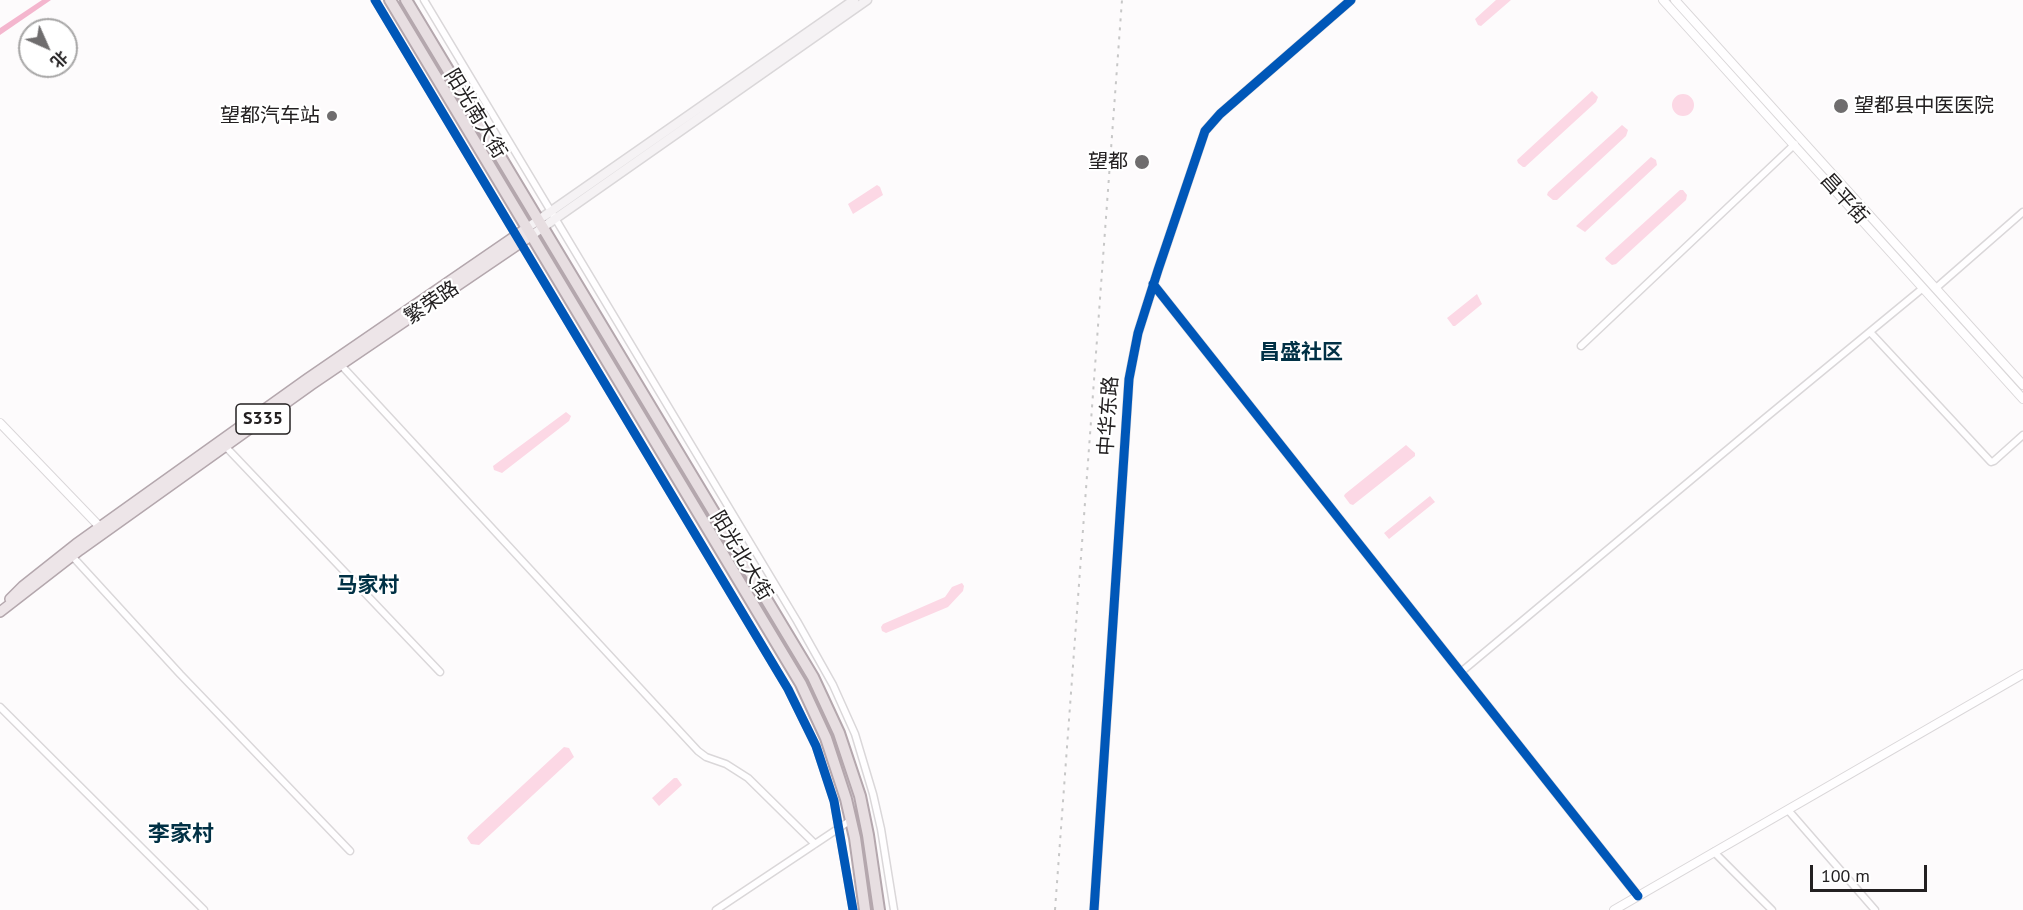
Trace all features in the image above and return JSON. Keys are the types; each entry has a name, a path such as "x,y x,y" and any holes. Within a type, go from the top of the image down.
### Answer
{"highway":[{"name":"阳光南大街","path":"390,0 530,231"},
{"name":"阳光南大街","path":"406,0 541,223"},
{"name":"阳光北大街","path":"541,223 791,639 825,701 849,760 860,796 879,910"},
{"name":"阳光北大街","path":"530,231 801,684 836,764 851,820 865,910"}],"main road":[{"name":"繁荣路","path":"0,611 23,586 100,526 307,379 530,231 867,0"},
{"name":"繁荣路","path":"553,215 851,1"},
{"name":"繁荣路","path":"0,611 225,446 518,239"}],"street":[{"path":"375,0 788,689 821,761 834,801 853,910"},
{"path":"424,0 797,621 833,685 855,734 873,794 894,910"},
{"name":"中华东路","path":"1094,910 1129,379 1138,333 1205,131 1210,124 1351,0"},
{"name":"昌平街","path":"1663,0 2023,399"},
{"name":"昌平街","path":"1675,0 2023,385"},
{"path":"1581,346 1795,144"},
{"path":"1936,288 2023,212"},
{"path":"1153,284 1638,896"},
{"path":"1461,672 1923,288"},
{"path":"1870,332 1991,462 2023,435"},
{"path":"341,365 698,751 706,757 732,767 748,778 815,844"},
{"path":"0,423 100,526"},
{"path":"225,446 440,672"},
{"path":"72,556 180,674 350,851"},
{"path":"1614,910 2023,674"},
{"path":"0,707 204,910"},
{"path":"1788,810 1875,910"},
{"path":"716,910 851,820"},
{"path":"1714,852 1772,910"}],"shaded area":[{"path":"42,0 51,0 25,18 18,18 18,23 0,35 0,28"},
{"path":"1496,0 1511,0 1481,26 1478,25 1475,19"},
{"path":"1592,91 1598,97 1596,102 1525,167 1518,163 1517,160"},
{"path":"1683,94 1691,97 1694,105 1691,113 1683,116 1675,113 1672,105 1675,97"},
{"path":"1622,125 1628,130 1626,136 1557,200 1547,195 1548,192"},
{"path":"1651,157 1656,160 1657,165 1585,232 1576,226"},
{"path":"877,185 883,195 853,214 848,204"},
{"path":"1680,190 1687,195 1686,200 1616,264 1612,265 1606,260 1605,258"},
{"path":"1477,294 1482,304 1453,326 1447,318"},
{"path":"566,412 571,416 569,421 502,473 494,470 493,466"},
{"path":"1406,445 1415,453 1415,456 1353,505 1350,504 1345,494"},
{"path":"1430,496 1435,502 1389,539 1384,533"},
{"path":"962,583 963,591 948,607 886,633 882,631 883,624 945,597 952,587"},
{"path":"564,747 569,748 574,757 479,845 471,844 467,838 469,835"},
{"path":"674,778 677,778 682,785 659,806 652,798"}],"railway":[{"path":"1055,910 1122,0"}],"cycle path":[{"path":"375,0 788,689 816,746 834,801 853,910"},
{"path":"1094,910 1129,379 1138,333 1205,131 1220,114 1351,0"},
{"path":"1153,284 1638,896"}],"place":[{"name":"望都县中医医院","path":"1841,106"},
{"name":"望都汽车站","path":"332,116"},
{"name":"望都","path":"1142,162"}],"district":[{"name":"昌盛社区","path":"1301,353"},
{"name":"马家村","path":"368,586"},
{"name":"李家村","path":"181,835"}]}
